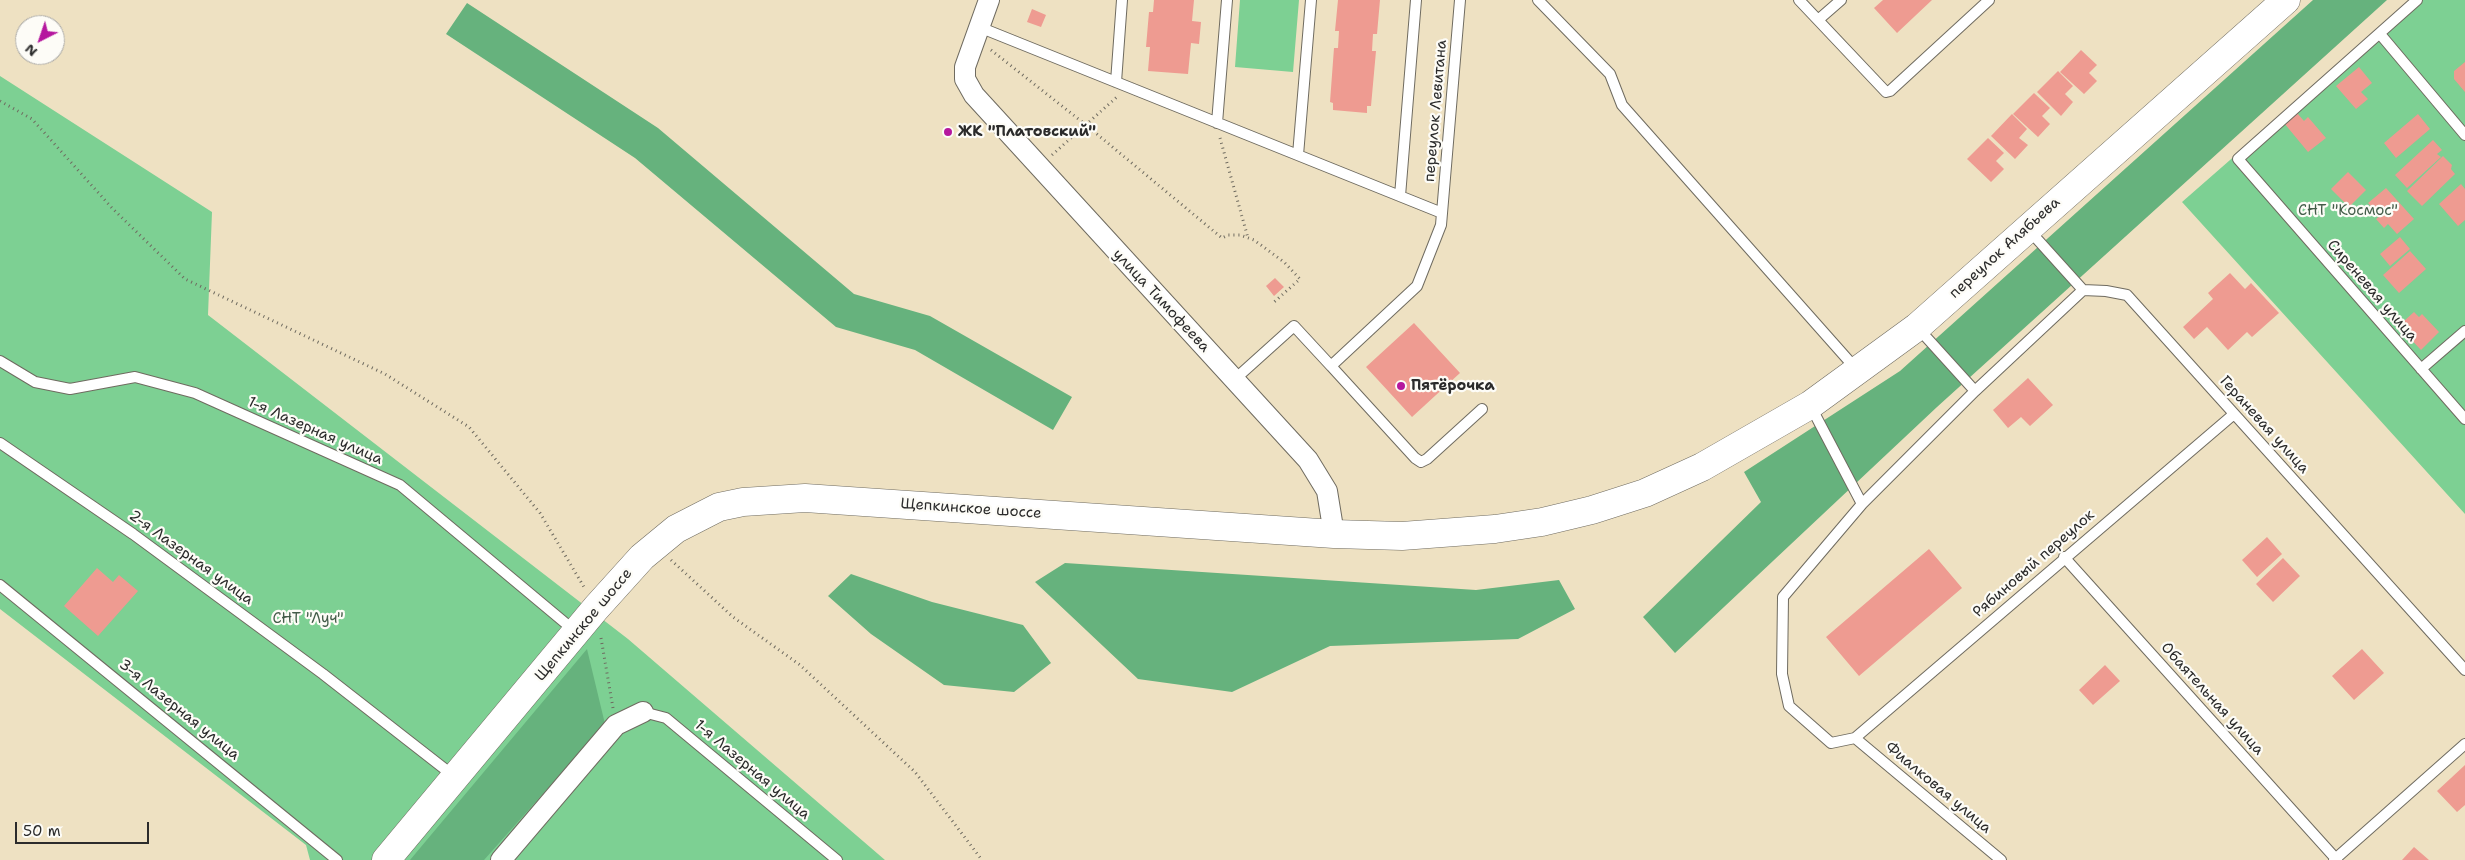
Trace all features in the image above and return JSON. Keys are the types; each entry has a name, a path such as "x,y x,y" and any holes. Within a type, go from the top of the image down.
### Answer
{"main road":[{"name":"переулок Алябьева","path":"1702,468 1810,405 1916,327 2286,0"},
{"name":"Щепкинское шоссе","path":"386,860 596,608 656,545 676,529 719,507 743,502 788,498 855,500 1334,534 1402,536 1447,534 1542,522 1592,510 1645,493 1702,468"}],"street":[{"path":"977,32 990,0"},
{"name":"улица Тимофеева","path":"977,32 965,67 965,79 985,110 1308,460 1320,477 1330,504 1334,534"},
{"path":"501,860 616,725 643,712"}],"lane":[{"path":"1116,82 1122,0"},
{"path":"1217,123 1227,0"},
{"path":"1298,155 1310,0"},
{"path":"1400,196 1416,0"},
{"name":"переулок Левитана","path":"1331,366 1418,286 1441,225 1460,0"},
{"path":"1538,0 1610,74 1622,105 1858,370"},
{"path":"1799,0 1886,92 1890,91 1989,0"},
{"path":"1818,20 1841,0"},
{"path":"2417,0 2380,34 2465,135"},
{"path":"977,32 1116,82 1442,213"},
{"name":"Сиреневая улица","path":"2380,34 2238,159 2465,419"},
{"path":"1855,738 1831,744 1789,706 1782,674 1783,597 1862,504 1975,391 2083,290 2027,229"},
{"name":"Гераневая улица","path":"2083,290 2106,291 2127,295 2465,670"},
{"path":"1234,380 1294,326 1415,458 1421,462 1427,459 1482,409"},
{"path":"1916,327 1975,391"},
{"path":"2421,369 2465,331"},
{"name":"1-я Лазерная улица","path":"0,361 35,382 70,389 135,377 195,393 400,486 576,632"},
{"path":"1810,405 1862,504"},
{"name":"Рябиновый переулок","path":"1855,738 2064,557 2234,414"},
{"name":"2-я Лазерная улица","path":"0,443 133,534 323,674 455,778"},
{"name":"Обаятельная улица","path":"2064,557 2335,859"},
{"name":"3-я Лазерная улица","path":"0,585 337,860"},
{"name":"1-я Лазерная улица","path":"643,712 666,718 837,860"},
{"name":"Фиалковая улица","path":"1855,738 2000,860"},
{"path":"2335,859 2465,744"}],"path":[{"path":"977,32 1222,238 1228,235 1248,238 1271,250 1300,279 1273,303"},
{"path":"1038,167 1128,87"},
{"path":"0,101 32,119 112,208 185,279 385,374 469,428 540,513 596,608 616,725"},
{"path":"1217,123 1248,238"},
{"path":"656,545 733,617 800,665 915,772 982,860"}],"green space":[{"path":"1240,0 1299,0 1293,72 1235,67"},
{"path":"2313,0 2387,0 1937,407 1675,653 1643,617 1761,502 1744,472 1900,371"},
{"name":"СНТ \"Космос\"","path":"2413,0 2465,0 2465,514 2182,202"},
{"path":"467,3 658,128 854,294 930,316 1072,397 1053,430 915,350 836,327 635,158 446,34"},
{"name":"СНТ \"Луч\"","path":"0,76 212,212 208,315 628,639 885,860 310,860 306,845 0,609"},
{"path":"1065,563 1476,590 1559,580 1575,609 1518,639 1330,646 1232,692 1138,679 1035,582"},
{"path":"851,574 932,602 1023,625 1051,663 1014,692 944,685 871,634 828,596"},
{"path":"587,649 605,724 484,860 410,860"}],"building":[{"path":"1154,0 1194,0 1192,21 1201,22 1199,44 1191,43 1188,74 1148,71 1150,47 1146,47 1149,12 1153,12"},
{"path":"1338,0 1380,0 1377,34 1373,34 1372,51 1376,51 1371,106 1367,106 1367,113 1333,110 1333,103 1330,102 1334,48 1338,48 1339,31 1335,31"},
{"path":"1883,0 1932,0 1897,33 1874,8"},
{"path":"1032,9 1046,15 1041,27 1027,22"},
{"path":"2081,50 2097,65 2089,73 2097,81 2084,94 2060,72"},
{"path":"2465,62 2465,92 2454,79 2454,71"},
{"path":"2359,67 2372,83 2361,92 2368,99 2356,109 2336,86"},
{"path":"2058,71 2073,86 2065,94 2073,102 2061,116 2037,92"},
{"path":"2034,93 2050,108 2042,116 2050,124 2038,137 2013,114"},
{"path":"2297,113 2304,121 2308,117 2326,138 2308,152 2284,123"},
{"path":"2012,114 2027,129 2019,138 2028,145 2015,159 1991,136"},
{"path":"2418,114 2430,129 2396,158 2384,143"},
{"path":"1988,138 2004,153 1996,161 2004,169 1991,182 1967,159"},
{"path":"2433,140 2442,150 2437,154 2441,157 2407,188 2395,175"},
{"path":"2443,156 2452,165 2451,169 2455,174 2422,206 2407,191"},
{"path":"2348,172 2366,190 2349,207 2331,189"},
{"path":"2461,184 2465,189 2465,220 2458,226 2439,204"},
{"path":"2386,188 2414,219 2397,234 2388,224 2384,228 2376,219 2380,216 2368,203"},
{"path":"2400,237 2410,249 2390,266 2380,254"},
{"path":"2410,251 2426,269 2399,293 2383,275"},
{"path":"2230,273 2245,289 2251,283 2279,313 2252,337 2247,332 2228,350 2207,327 2194,339 2183,327 2213,299 2208,293"},
{"path":"1275,278 1284,287 1274,296 1266,286"},
{"path":"2414,312 2419,317 2422,314 2439,332 2421,350 2405,333 2410,327 2404,321"},
{"path":"1414,323 1460,373 1412,417 1366,367"},
{"path":"2028,378 2053,405 2030,426 2021,417 2008,428 1993,410"},
{"path":"2267,537 2282,554 2257,577 2242,560"},
{"path":"1929,549 1962,588 1859,676 1826,637"},
{"path":"2283,558 2300,576 2273,602 2256,584"},
{"path":"97,568 113,582 119,575 138,591 98,636 64,606"},
{"path":"2362,649 2384,673 2354,700 2332,676"},
{"path":"2105,665 2120,681 2093,705 2079,690"},
{"path":"2465,765 2465,805 2457,812 2437,791"},
{"path":"2414,847 2429,860 2402,860"}],"place":[{"name":"ЖК \"Платовский\"","path":"948,132"},
{"name":"Пятёрочка","path":"1401,386"}]}
